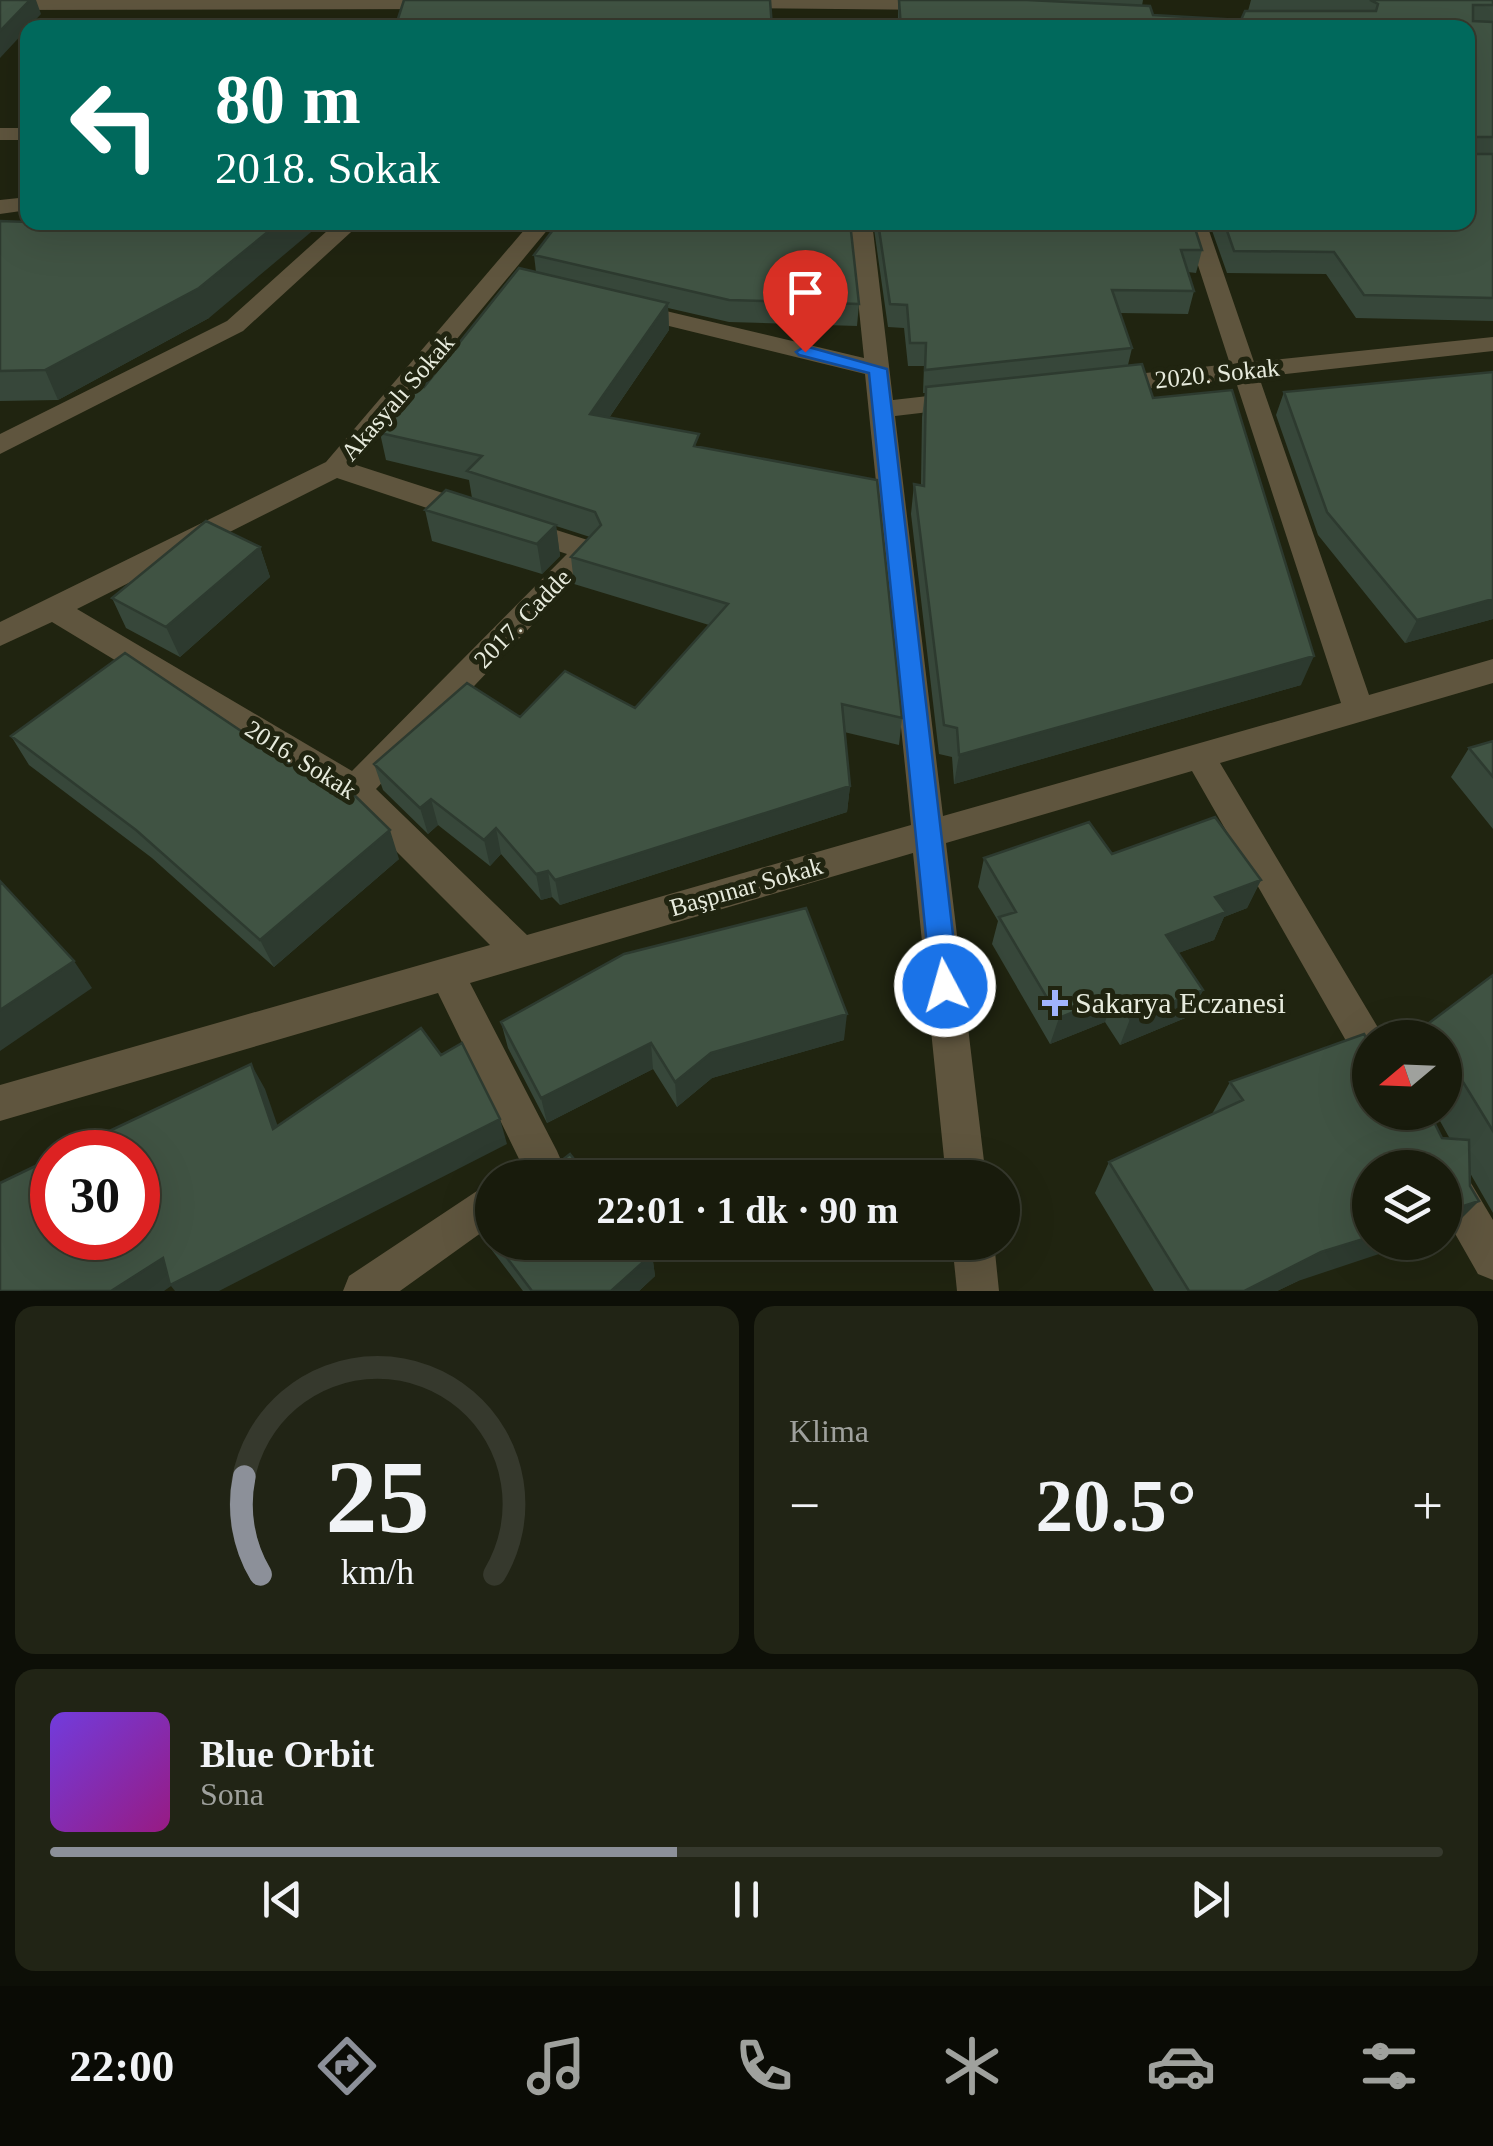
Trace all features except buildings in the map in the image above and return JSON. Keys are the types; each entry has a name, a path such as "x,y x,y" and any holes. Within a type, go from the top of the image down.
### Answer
{"street":[{"path":"716,3 837,1 951,6"},
{"path":"0,6 462,4"},
{"path":"0,445 235,326 342,230"},
{"name":"Akasyalı Sokak","path":"0,635 335,468 508,281 538,230"},
{"path":"863,230 964,1160"},
{"path":"1198,230 1359,710"},
{"path":"607,304 878,369"},
{"name":"2020. Sokak","path":"1074,388 1493,344"},
{"path":"882,409 997,397"},
{"path":"0,428 37,427"},
{"name":"2017. Cadde","path":"335,468 587,550 355,789"},
{"name":"2016. Sokak","path":"52,608 355,789 518,950"},
{"name":"Başpınar Sokak","path":"0,1103 1493,671"},
{"path":"1199,755 1354,1020"},
{"path":"446,972 540,1160"},
{"path":"1462,1205 1493,1259"},
{"path":"364,1291 475,1213"},
{"path":"975,1260 978,1291"}],"place":[{"name":"Sakarya Eczanesi","path":"1055,1003"}],"route":[{"path":"805,352 878,369 945,986"}]}
